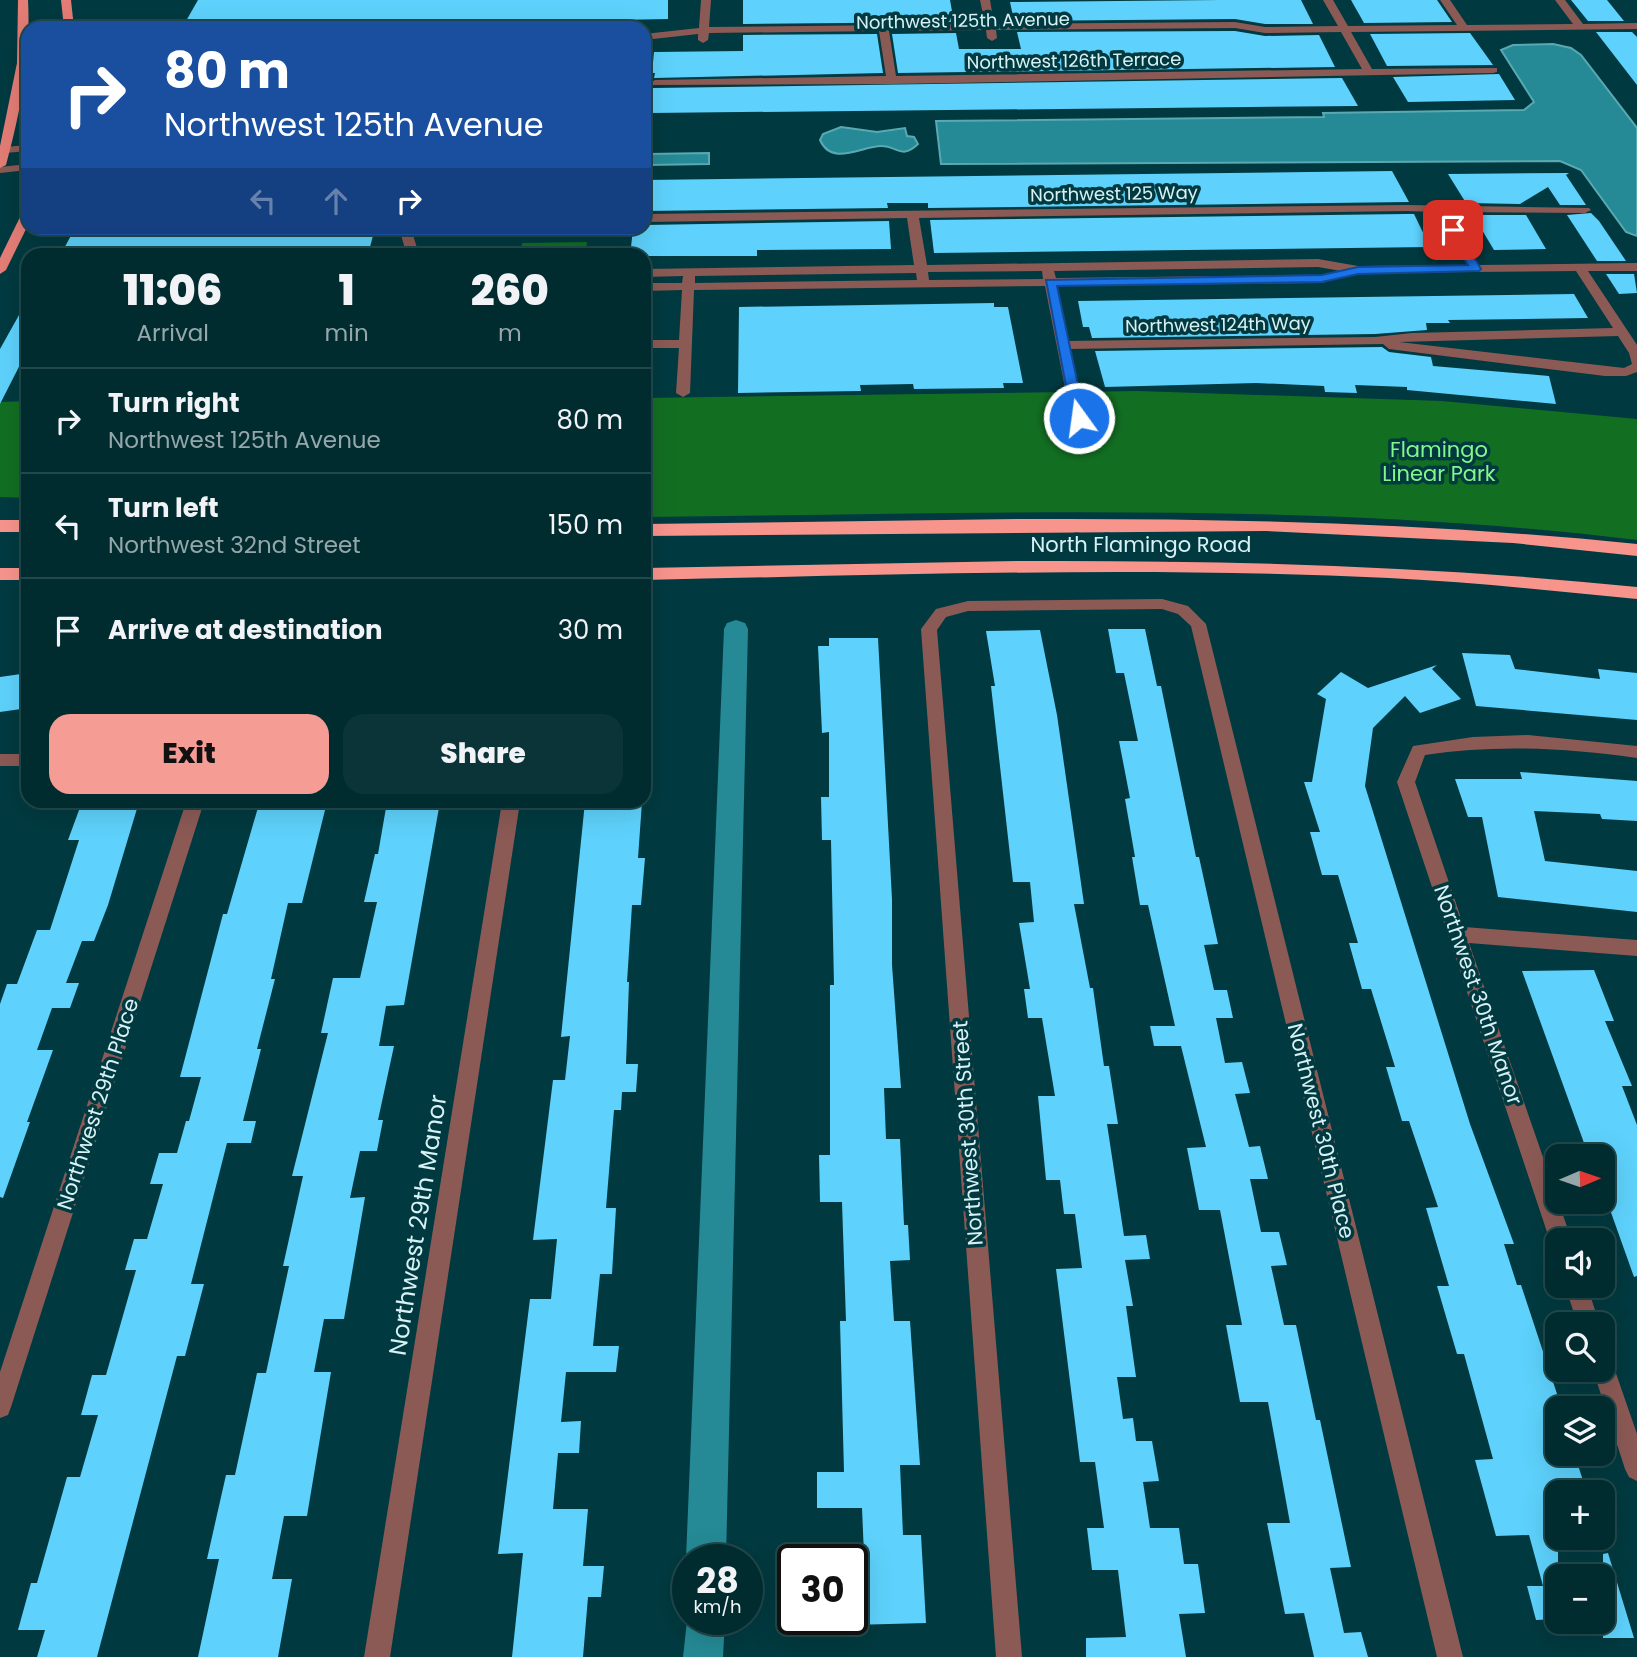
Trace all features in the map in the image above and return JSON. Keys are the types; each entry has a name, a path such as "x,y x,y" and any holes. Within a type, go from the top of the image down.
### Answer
{"highway":[{"name":"North Flamingo Road","path":"651,530 1251,523 1449,531 1637,550"},
{"path":"0,526 21,526"},
{"name":"North Flamingo Road","path":"651,574 1194,566 1298,568 1456,576 1637,593"},
{"path":"0,574 21,574"}],"main road":[{"path":"23,0 25,21"},
{"path":"66,0 68,21"},
{"path":"0,167 21,85"},
{"path":"0,270 21,227"}],"street":[{"path":"704,35 706,0"},
{"path":"985,0 991,33"},
{"path":"1328,0 1369,73"},
{"path":"1445,0 1462,27"},
{"path":"1560,0 1580,26"},
{"name":"Northwest 125th Avenue","path":"651,37 680,41 704,35 991,33 1240,36 1265,30 1637,26"},
{"path":"885,34 892,80"},
{"name":"Northwest 126th Terrace","path":"655,83 1493,70"},
{"path":"5,150 21,149"},
{"path":"0,167 21,167"},
{"name":"Northwest 125 Way","path":"651,218 1406,208 1442,211 1585,210"},
{"path":"1442,211 1475,269"},
{"path":"912,214 923,269 923,284"},
{"path":"651,273 1318,263 1358,270 1637,267"},
{"path":"1048,267 1061,345 1079,418"},
{"name":"Northwest 124th Way","path":"1375,341 1397,348 1605,372 1626,372 1637,364 1636,353 1580,268"},
{"path":"651,287 1322,279 1358,270"},
{"path":"684,393 689,272"},
{"name":"Northwest 124th Way","path":"1061,345 1375,341 1412,337 1621,332"},
{"path":"651,344 686,344"},
{"name":"Northwest 30th Place","path":"941,613 968,606 1162,604 1183,610 1198,624 1450,1657"},
{"name":"Northwest 30th Street","path":"941,613 929,629 1009,1657"},
{"name":"Northwest 30th Manor","path":"1556,1228 1406,782 1419,750 1466,741 1516,740 1637,752"},
{"path":"0,760 21,760"},
{"name":"Northwest 29th Place","path":"0,1408 193,808"},
{"name":"Northwest 29th Manor","path":"377,1657 510,808"},
{"path":"1458,934 1637,948"},
{"path":"1608,1382 1637,1469"}],"green space":[{"path":"587,242 586,248 521,248 522,243"},
{"name":"Flamingo Linear Park","path":"1138,391 1442,401 1637,419 1637,540 1513,527 1266,514 1017,512 651,517 651,398"},
{"path":"21,401 21,498 0,497 0,402"}],"water":[{"path":"1553,44 1571,48 1581,55 1637,128 1637,236 1626,232 1581,170 1560,161 941,164 936,121 1324,117 1323,113 1524,110 1534,102 1501,50 1513,45"},
{"path":"841,127 877,132 905,128 907,136 914,137 918,144 903,152 881,146 840,154 825,148 820,140 823,134"},
{"path":"709,153 709,164 651,165 651,154"}],"building":[{"path":"198,0 668,0 668,19 186,21"},
{"path":"743,0 950,0 954,22 743,24"},
{"path":"1301,0 1313,24 1265,24 1235,19 1014,21 1010,2"},
{"path":"1351,0 1437,0 1452,22 1364,23"},
{"path":"1571,0 1607,0 1624,21 1588,21"},
{"path":"1235,31 1265,36 1319,35 1335,67 898,73 892,34 956,33 959,49 1021,49 1017,32"},
{"path":"1596,32 1632,32 1637,37 1637,85"},
{"path":"1470,33 1493,65 1387,66 1370,34"},
{"path":"877,34 883,73 654,78 655,73 652,73 654,52 743,51 743,35"},
{"path":"1499,74 1515,100 1408,102 1393,77"},
{"path":"1342,78 1358,106 651,113 653,88"},
{"path":"1392,171 1409,202 928,208 928,203 887,203 888,208 651,211 651,180"},
{"path":"1569,173 1566,175 1586,205 1560,205 1548,187 1520,204 1466,203 1448,174"},
{"path":"1591,213 1626,261 1597,261 1567,215"},
{"path":"1414,214 1430,247 934,253 930,220"},
{"path":"1473,215 1526,215 1546,249 1494,250"},
{"path":"889,221 891,249 757,250 757,256 651,256 651,248 631,248 632,235 651,235 651,225"},
{"path":"71,235 373,235 370,248 64,248"},
{"path":"1606,274 1634,274 1637,293 1619,294"},
{"path":"1574,294 1588,318 1448,320 1450,323 1426,323 1427,330 1375,334 1092,338 1089,327 1083,327 1078,301"},
{"path":"994,303 994,307 1008,307 1023,383 1003,383 1004,388 914,389 913,384 860,385 861,391 738,393 739,307"},
{"path":"21,312 21,363 0,404 0,349"},
{"path":"1382,347 1389,352 1431,357 1433,366 1549,376 1556,404 1407,390 1407,387 1355,385 1357,393 1325,392 1324,386 1256,383 1105,387 1095,351"},
{"path":"1108,629 1145,629 1157,686 1161,686 1196,857 1199,857 1218,944 1204,945 1214,990 1227,990 1233,1018 1216,1018 1225,1063 1242,1062 1250,1093 1235,1094 1249,1147 1260,1146 1268,1179 1250,1179 1261,1232 1279,1232 1287,1265 1271,1266 1284,1325 1296,1325 1316,1420 1320,1420 1351,1567 1330,1568 1344,1633 1361,1632 1368,1657 1314,1657 1304,1613 1285,1614 1267,1523 1290,1523 1268,1402 1240,1402 1226,1325 1242,1325 1220,1210 1199,1210 1187,1148 1206,1147 1181,1046 1154,1046 1150,1026 1175,1026 1148,905 1140,905 1125,799 1130,798 1119,741 1138,741 1124,673 1116,673"},
{"path":"1040,630 1057,715 1084,904 1074,904 1090,988 1093,988 1104,1066 1109,1066 1118,1124 1107,1124 1124,1236 1146,1235 1150,1259 1125,1260 1133,1306 1126,1306 1136,1377 1117,1377 1123,1419 1133,1418 1136,1441 1152,1441 1159,1481 1143,1482 1150,1528 1179,1528 1184,1564 1198,1564 1205,1613 1179,1614 1186,1657 1086,1657 1086,1638 1126,1637 1118,1570 1092,1570 1087,1528 1104,1528 1095,1462 1080,1462 1056,1269 1082,1268 1075,1214 1064,1214 1060,1180 1046,1180 1038,1096 1055,1096 1042,1018 1028,1018 1024,989 1030,989 1019,923 1034,922 1030,882 1013,882 991,686 995,686 986,631"},
{"path":"829,638 878,638 892,899 892,965 901,1088 884,1088 886,1139 900,1139 904,1225 908,1225 910,1260 890,1261 894,1321 910,1321 920,1465 900,1465 903,1535 921,1535 926,1623 868,1625 868,1544 864,1544 862,1508 817,1508 817,1472 844,1472 840,1321 846,1321 842,1202 820,1202 819,1155 830,1155 830,985 834,985 831,840 822,840 821,797 829,797 829,732 822,733 818,646 829,646"},
{"path":"1462,653 1510,655 1515,669 1600,679 1598,669 1637,673 1637,720 1476,706"},
{"path":"1437,665 1432,669 1461,699 1420,713 1405,696 1373,728 1365,786 1470,1124 1514,1244 1504,1244 1545,1358 1545,1382 1553,1382 1558,1396 1545,1396 1545,1466 1578,1466 1583,1480 1545,1480 1545,1550 1558,1550 1558,1564 1545,1564 1545,1620 1536,1620 1527,1586 1543,1586 1529,1535 1496,1536 1475,1460 1493,1459 1464,1354 1457,1354 1437,1286 1449,1286 1426,1208 1438,1207 1409,1121 1402,1121 1386,1067 1395,1067 1371,989 1362,989 1349,943 1358,943 1338,875 1322,875 1310,832 1320,832 1304,782 1312,782 1326,699 1317,694 1341,672 1368,688"},
{"path":"21,674 21,709 0,712 0,677"},
{"path":"1520,772 1637,781 1637,821 1602,819 1600,814 1534,811 1545,861 1637,871 1637,912 1498,897 1482,817 1468,817 1455,779 1522,779"},
{"path":"80,808 137,808 108,905 94,941 82,941 66,983 79,983 70,1008 52,1008 37,1050 53,1050 3,1198 0,1197 0,1004 7,984 17,984 37,930 50,930 79,840 68,840"},
{"path":"258,808 326,808 302,903 288,903 271,979 275,979 257,1049 261,1049 243,1121 256,1121 251,1143 227,1143 191,1284 204,1284 185,1356 177,1356 97,1657 37,1657 45,1630 18,1630 31,1583 37,1583 67,1477 80,1477 98,1415 81,1415 92,1375 106,1375 136,1270 125,1270 134,1239 147,1239 163,1184 150,1184 159,1153 177,1153 186,1121 189,1121 201,1077 180,1077 223,914 227,914"},
{"path":"386,808 439,808 404,1005 386,1006 379,1046 394,1046 378,1120 383,1120 377,1151 360,1151 350,1198 365,1197 344,1319 324,1319 314,1372 331,1372 307,1516 284,1516 272,1579 292,1579 278,1657 198,1657 219,1559 207,1559 226,1475 235,1475 257,1373 266,1373 289,1266 283,1266 303,1176 292,1176 328,1033 321,1033 333,978 360,978 377,902 364,902 375,854 378,854"},
{"path":"584,808 642,808 638,858 645,858 641,905 632,905 627,982 626,1064 638,1064 636,1092 622,1092 621,1110 614,1110 606,1208 616,1208 612,1274 600,1274 593,1346 619,1346 616,1372 566,1372 561,1422 581,1421 579,1453 558,1453 553,1509 588,1509 583,1566 604,1566 601,1597 588,1597 583,1657 512,1657 523,1553 498,1554 530,1299 551,1299 557,1239 533,1240 553,1080 565,1080 570,1036 561,1037"},
{"path":"1594,970 1614,1021 1605,1021 1632,1086 1622,1086 1637,1125 1637,1276 1634,1277 1612,1214 1615,1214 1615,1144 1584,1144 1522,971"},
{"path":"1608,1553 1611,1564 1603,1564 1603,1554"},
{"path":"1615,1576 1634,1638 1603,1638 1603,1634 1615,1634"}],"waterway":[{"path":"706,1544 736,629"},
{"path":"703,1657 704,1635"}],"route":[{"path":"1079,418 1061,345 1050,282 1322,279 1358,270 1475,269 1453,230"}]}
